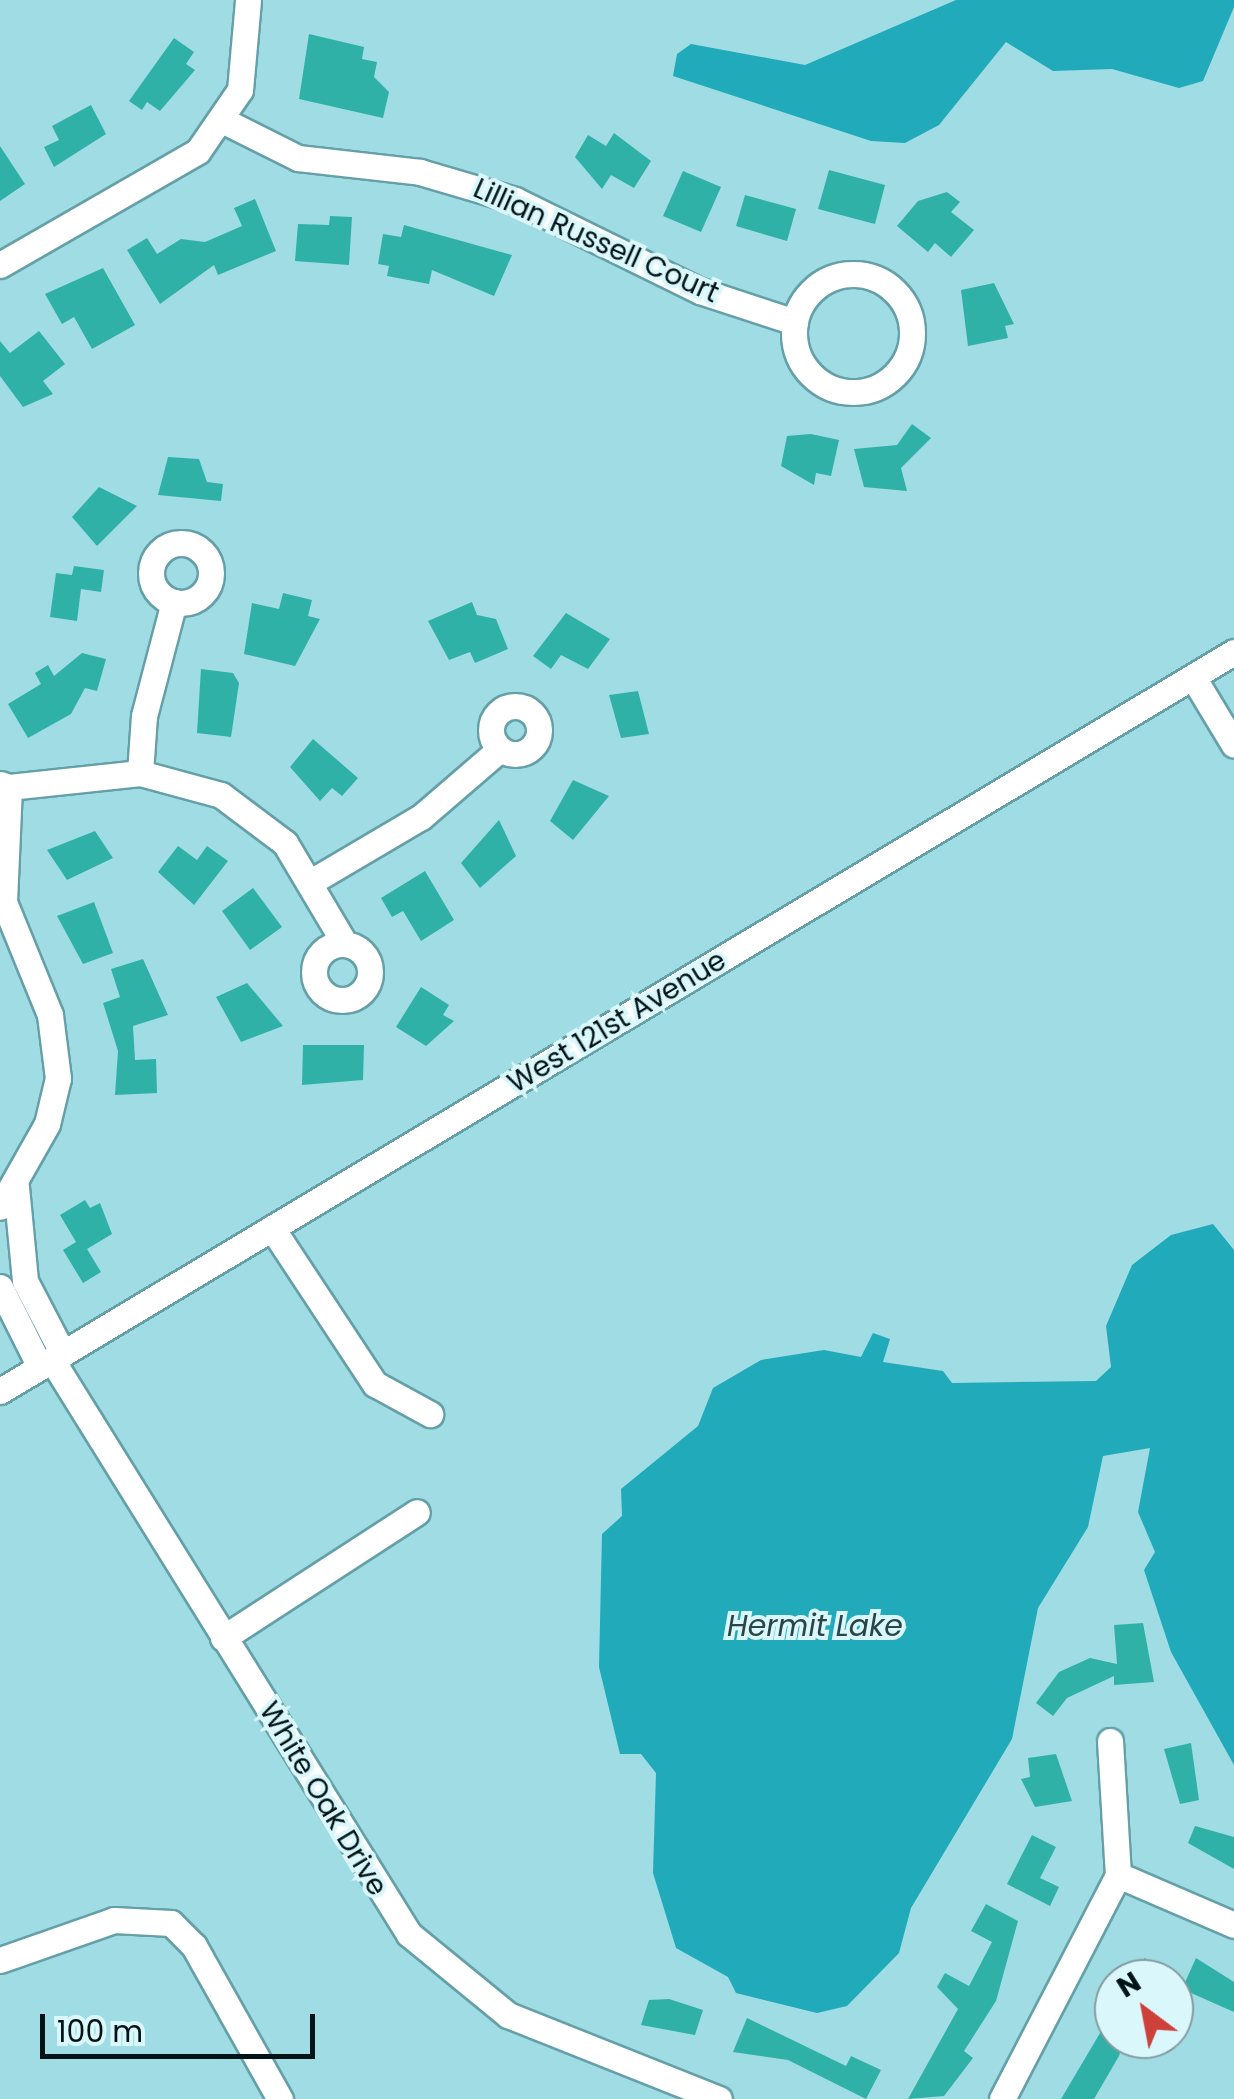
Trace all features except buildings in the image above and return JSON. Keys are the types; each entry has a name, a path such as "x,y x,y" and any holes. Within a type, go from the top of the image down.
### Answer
{"street":[{"path":"0,265 88,208 178,168 224,121 248,62 248,0"},
{"name":"Lillian Russell Court","path":"224,121 298,158 437,176 515,200 700,291 795,322"},
{"path":"851,274 902,299 913,337 898,373 845,392 810,375 795,322 815,288 851,274"},
{"path":"140,774 144,716 174,602"},
{"name":"West 121st Avenue","path":"0,1391 1234,652"},
{"path":"1193,677 1234,744"},
{"path":"314,880 421,817 500,748"},
{"path":"52,1360 25,1282 5,1194 58,1078 50,1015 4,902 4,786 140,774 250,811 314,880 344,944"},
{"path":"272,1228 374,1384 430,1414"},
{"path":"0,1287 52,1360"},
{"name":"White Oak Drive","path":"52,1360 376,1888 430,1957 545,2034 719,2099"},
{"path":"224,1638 416,1512"},
{"path":"1002,2099 1118,1875 1110,1741"},
{"path":"1118,1875 1234,1925"},
{"path":"0,1960 114,1920 171,1924 194,1946 280,2099"}],"water":[{"path":"956,0 1234,0 1234,7 1203,81 1179,88 1112,69 1053,71 1006,42 939,125 905,143 871,141 673,76 677,54 691,44 805,65"},
{"name":"Hermit Lake","path":"1213,1224 1234,1250 1234,1765 1171,1652 1144,1570 1155,1552 1138,1512 1150,1448 1103,1456 1088,1527 1038,1608 1012,1739 911,1908 899,1953 847,2006 817,2013 736,1993 728,1977 676,1948 653,1873 656,1773 641,1754 620,1754 599,1667 602,1534 622,1516 621,1489 698,1426 713,1388 761,1360 824,1350 861,1357 873,1333 890,1339 883,1362 943,1371 952,1383 1096,1381 1111,1367 1106,1326 1132,1265 1171,1235"}]}
